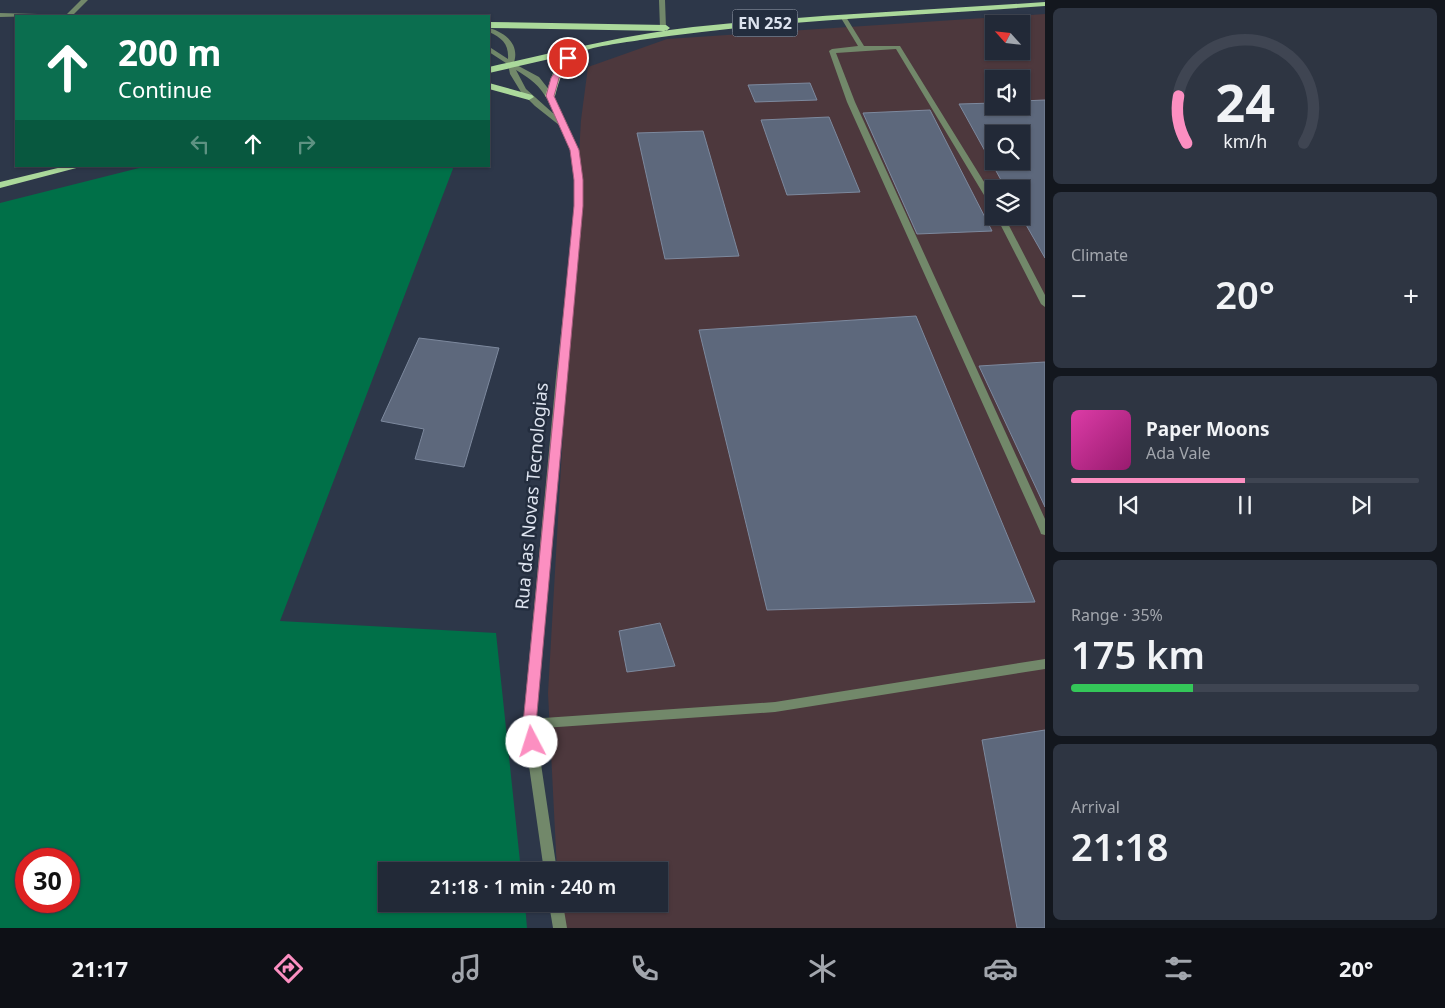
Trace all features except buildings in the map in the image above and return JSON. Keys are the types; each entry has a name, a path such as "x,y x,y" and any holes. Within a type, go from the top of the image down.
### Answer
{"main road":[{"name":"EN 252","path":"490,70 576,50 709,28 1045,4"},
{"path":"490,26 709,28"},
{"path":"550,96 557,73 576,50"},
{"path":"490,86 529,97"},
{"path":"0,185 75,167"}],"street":[{"path":"69,15 85,0"},
{"path":"662,0 663,28"},
{"path":"0,15 15,15"},
{"path":"844,18 862,48"},
{"path":"490,30 500,34 509,42 513,53 511,64 517,82 529,97 562,125"},
{"path":"985,190 898,47 832,51 851,102 1045,531"},
{"name":"Rua das Novas Tecnologias","path":"490,50 536,79 550,96 562,125 572,142 577,160 579,206 529,724 551,862"},
{"path":"1005,225 1045,304"},
{"path":"529,724 775,706 1045,664"},
{"path":"557,912 560,928"}],"shaded area":[{"path":"1045,14 1045,928 560,928 559,912 668,912 668,862 557,862 548,693 581,120 588,67 667,39 985,18 985,60 1030,60 1030,15"}],"green space":[{"path":"143,167 454,167 280,621 496,633 520,862 378,862 378,912 526,912 527,928 0,928 0,203"}],"route":[{"path":"532,742 529,724 579,206 577,160 572,142 562,125 550,96 555,78 568,58"}]}
